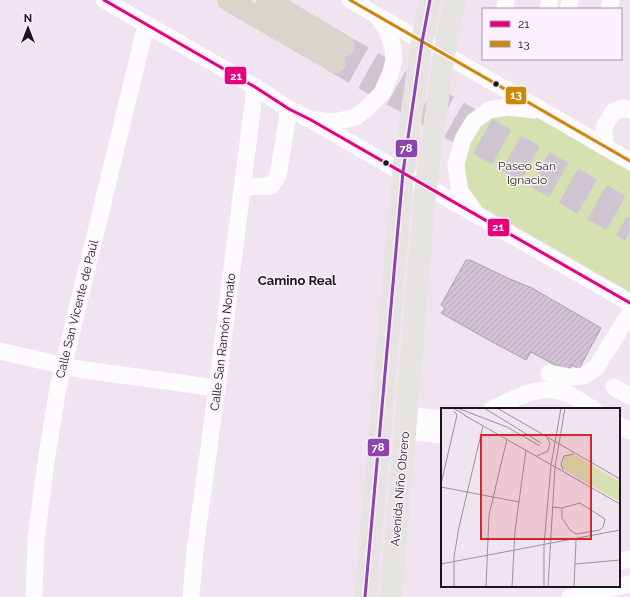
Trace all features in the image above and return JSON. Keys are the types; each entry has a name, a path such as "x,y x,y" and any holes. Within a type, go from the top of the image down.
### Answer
{"highway":[{"path":"228,0 340,54 267,0"}],"main road":[{"name":"Avenida Niño Obrero","path":"365,597 403,172 422,42 430,0"},
{"name":"Avenida Niño Obrero","path":"391,597 426,185 444,54 455,0"}],"street":[{"path":"104,0 290,109 426,185 630,303"},
{"path":"350,0 630,161"},
{"path":"311,120 334,122 356,117 368,108 382,93 392,72 394,60 393,48 388,32 378,16"},
{"name":"Calle San Vicente de Paúl","path":"34,597 36,539 46,462 58,388 146,25"},
{"name":"Calle San Ramón Nonato","path":"191,597 195,550 255,88"},
{"path":"477,215 460,191 456,164 464,139 474,121 488,110 507,107 543,111"},
{"path":"606,147 604,126 613,112 623,108 630,110"},
{"path":"243,187 271,186 278,176 290,109"},
{"path":"549,373 569,377 583,376 596,368 630,313"},
{"path":"0,351 78,369 217,388"},
{"path":"614,387 630,396"},
{"path":"494,408 529,393 548,389 566,393 591,408"},
{"path":"405,423 441,419"},
{"path":"405,423 441,435"},
{"path":"620,426 630,431"},
{"path":"620,561 630,559"},
{"path":"620,586 630,584"},
{"path":"570,597 616,587"}],"green space":[{"name":"Paseo San Ignacio","path":"528,112 630,172 630,292 475,203 463,186 466,143 477,125 492,114"}],"building":[{"path":"466,260 470,260 532,288 601,328 579,369 572,365 568,372 531,352 526,360 441,313 445,308 441,305"}],"tunnel":[{"path":"344,46 630,211"},
{"path":"335,62 630,231"}],"transit line":[{"name":"21","path":"104,0 255,87 289,109 311,120 630,303"},
{"name":"13","path":"350,0 630,161"},
{"name":"78","path":"365,597 403,172 422,42 430,0"}],"district":[{"name":"Camino Real","path":"297,280"}]}
